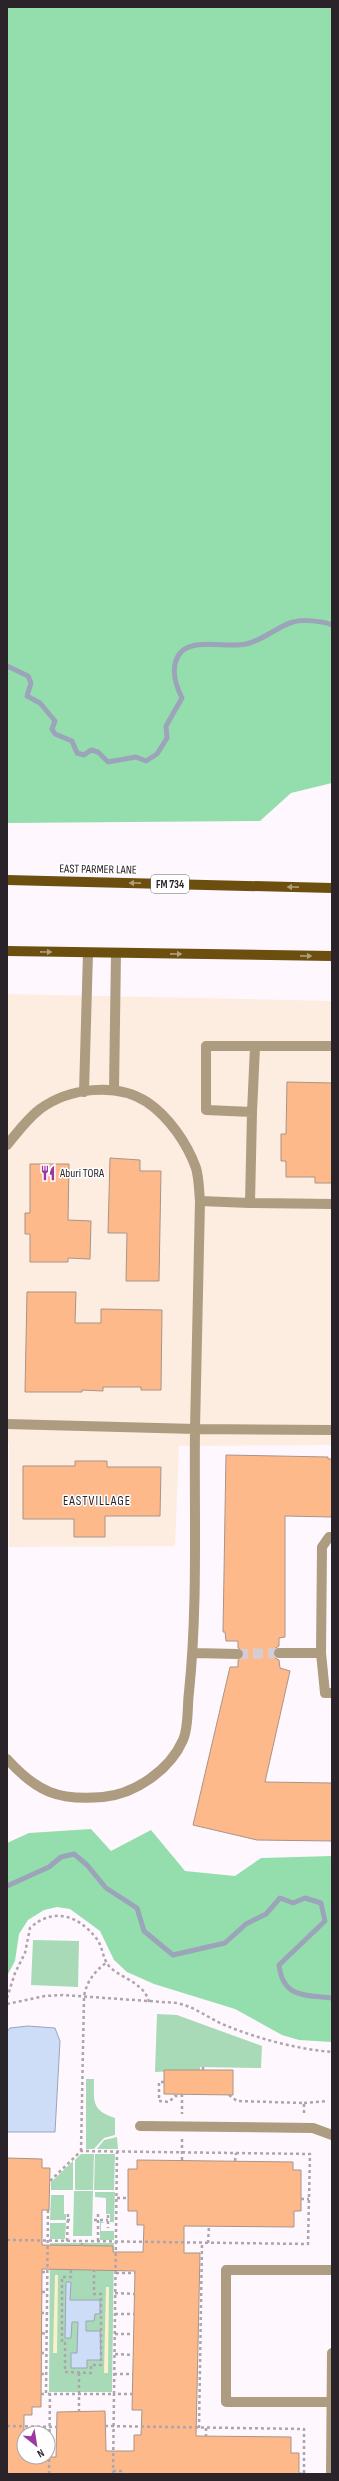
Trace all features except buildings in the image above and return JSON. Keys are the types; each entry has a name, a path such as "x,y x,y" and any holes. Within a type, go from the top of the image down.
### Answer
{"main road":[{"name":"EAST PARMER LANE","path":"7,880 332,888"},
{"path":"7,952 332,956"}],"lane":[{"path":"84,1092 88,953"},
{"path":"114,1090 116,953"},
{"path":"252,1112 206,1110 206,1046 332,1046"},
{"path":"250,1203 255,1047"},
{"path":"7,1145 40,1109 56,1100 84,1092 114,1090 147,1102 168,1122 187,1146 196,1170 200,1201 195,1429 193,1653 184,1738 176,1755 162,1770 138,1786 111,1796 81,1799 60,1797 25,1780 7,1759"},
{"path":"200,1201 332,1204"},
{"path":"7,1424 195,1429 332,1430"},
{"path":"332,1537 329,1537 322,1547 321,1653 326,1693 332,1693"},
{"path":"193,1653 238,1654"},
{"path":"279,1653 321,1653"},
{"path":"140,2126 313,2128 332,2135"},
{"path":"331,2402 226,2402 226,2270 332,2270"},
{"path":"331,2474 332,2352"}],"path":[{"path":"7,1998 15,1973 25,1953 30,1928 49,1916 60,1914 72,1918 90,1931 97,1938 109,1966 144,1990 149,2002"},
{"path":"81,2151 84,1996 86,1985 107,1962"},
{"path":"7,2004 45,1996 84,1996 190,2005 221,2024 252,2035 332,2052"},
{"path":"164,2082 159,2082 159,2102 169,2102 175,2096 182,2096"},
{"path":"229,2095 237,2101 304,2103 328,2101"},
{"path":"304,2103 304,2116 311,2117"},
{"path":"7,2240 308,2244 310,2154 81,2151 50,2180"},
{"path":"117,2152 113,2473 126,2471"},
{"path":"182,2152 182,2160"},
{"path":"235,2161 236,2153"},
{"path":"117,2198 128,2198"},
{"path":"301,2199 309,2199"},
{"path":"46,2394 48,2210"},
{"path":"67,2241 68,2214"},
{"path":"98,2214 98,2241"},
{"path":"108,2215 108,2228"},
{"path":"67,2220 72,2220"},
{"path":"94,2220 108,2220"},
{"path":"208,2243 209,2226"},
{"path":"82,2241 82,2246"},
{"path":"199,2428 202,2243"},
{"path":"71,2270 71,2277 62,2277 62,2344 65,2343 65,2372 91,2372 91,2365 100,2365 101,2294 94,2294 94,2270"},
{"path":"42,2272 47,2272"},
{"path":"116,2273 135,2273"},
{"path":"42,2292 47,2292"},
{"path":"115,2293 135,2294"},
{"path":"41,2313 46,2313"},
{"path":"115,2314 134,2314"},
{"path":"42,2333 46,2334"},
{"path":"115,2334 134,2334"},
{"path":"115,2354 134,2355"},
{"path":"79,2372 79,2412"},
{"path":"114,2374 133,2374"},
{"path":"41,2394 133,2394"},
{"path":"50,2394 50,2425"},
{"path":"105,2426 304,2429 304,2474 299,2474"},
{"path":"206,2428 206,2436"}],"shaded area":[{"path":"7,994 332,1001 332,1445 179,1446 175,1546 9,1547 9,1443 7,1442"}],"green space":[{"path":"7,7 332,7 332,783 291,793 260,821 7,823"},
{"path":"91,1829 111,1851 151,1830 185,1871 235,1876 261,1858 332,1856 332,2042 299,2040 282,2035 235,2009 154,1984 127,1972 114,1960 100,1931 70,1909 57,1907 44,1910 28,1920 19,1934 15,1961 7,1976 7,1843 29,1833"},
{"path":"33,1940 79,1941 78,1987 31,1985"},
{"path":"157,2014 177,2015 262,2046 261,2068 200,2067 200,2070 155,2072"},
{"path":"86,2079 94,2079 94,2099 98,2108 107,2115 115,2118 115,2135 104,2138 94,2149 86,2149"},
{"path":"117,2137 118,2149 97,2149 104,2140"},
{"path":"81,2154 94,2154 93,2190 75,2190 75,2160"},
{"path":"95,2154 115,2154 114,2190 94,2190"},
{"path":"73,2161 73,2190 51,2190 51,2182"},
{"path":"74,2191 93,2191 92,2236 73,2236"},
{"path":"95,2192 115,2192 114,2222 110,2222 110,2214 106,2214 106,2198 95,2197"},
{"path":"51,2195 64,2195 64,2214 66,2214 66,2220 50,2220"},
{"path":"100,2221 105,2223 101,2223 101,2231 114,2231 114,2240 100,2240"},
{"path":"50,2223 66,2223 65,2239 50,2239"},
{"path":"50,2243 114,2243 112,2392 49,2392"}],"sand":[{"path":"55,2275 58,2275 57,2353 53,2353"},
{"path":"106,2287 109,2287 108,2373 104,2373"}],"water":[{"path":"28,2026 55,2028 60,2041 55,2132 7,2132 7,2032 10,2028"},
{"path":"66,2282 71,2282 70,2300 100,2300 100,2314 95,2314 94,2321 86,2321 86,2331 100,2331 101,2360 87,2360 87,2368 71,2368 71,2353 77,2353 78,2322 72,2322 71,2338 65,2338"}],"waterway":[{"path":"7,666 28,676 31,683 27,696 40,703 55,721 52,729 55,734 72,741 77,753 84,755 91,750 98,752 108,762 136,757 146,761 157,754 167,738 166,726 182,698 174,675 175,663 181,652 194,645 246,644 259,640 281,627 297,621 323,622 332,625"},
{"path":"7,1886 49,1867 61,1857 74,1854 87,1865 106,1888 137,1908 144,1931 173,1955 225,1943 246,1924 266,1914 280,1898 293,1903 305,1898 321,1903 325,1921 279,1965 281,1976 285,1984 296,1993 332,1998"}],"tunnel":[{"path":"238,1654 279,1653"}],"place":[{"name":"Aburi TORA","path":"48,1173"}],"district":[{"name":"EASTVILLAGE","path":"97,1500"}]}
